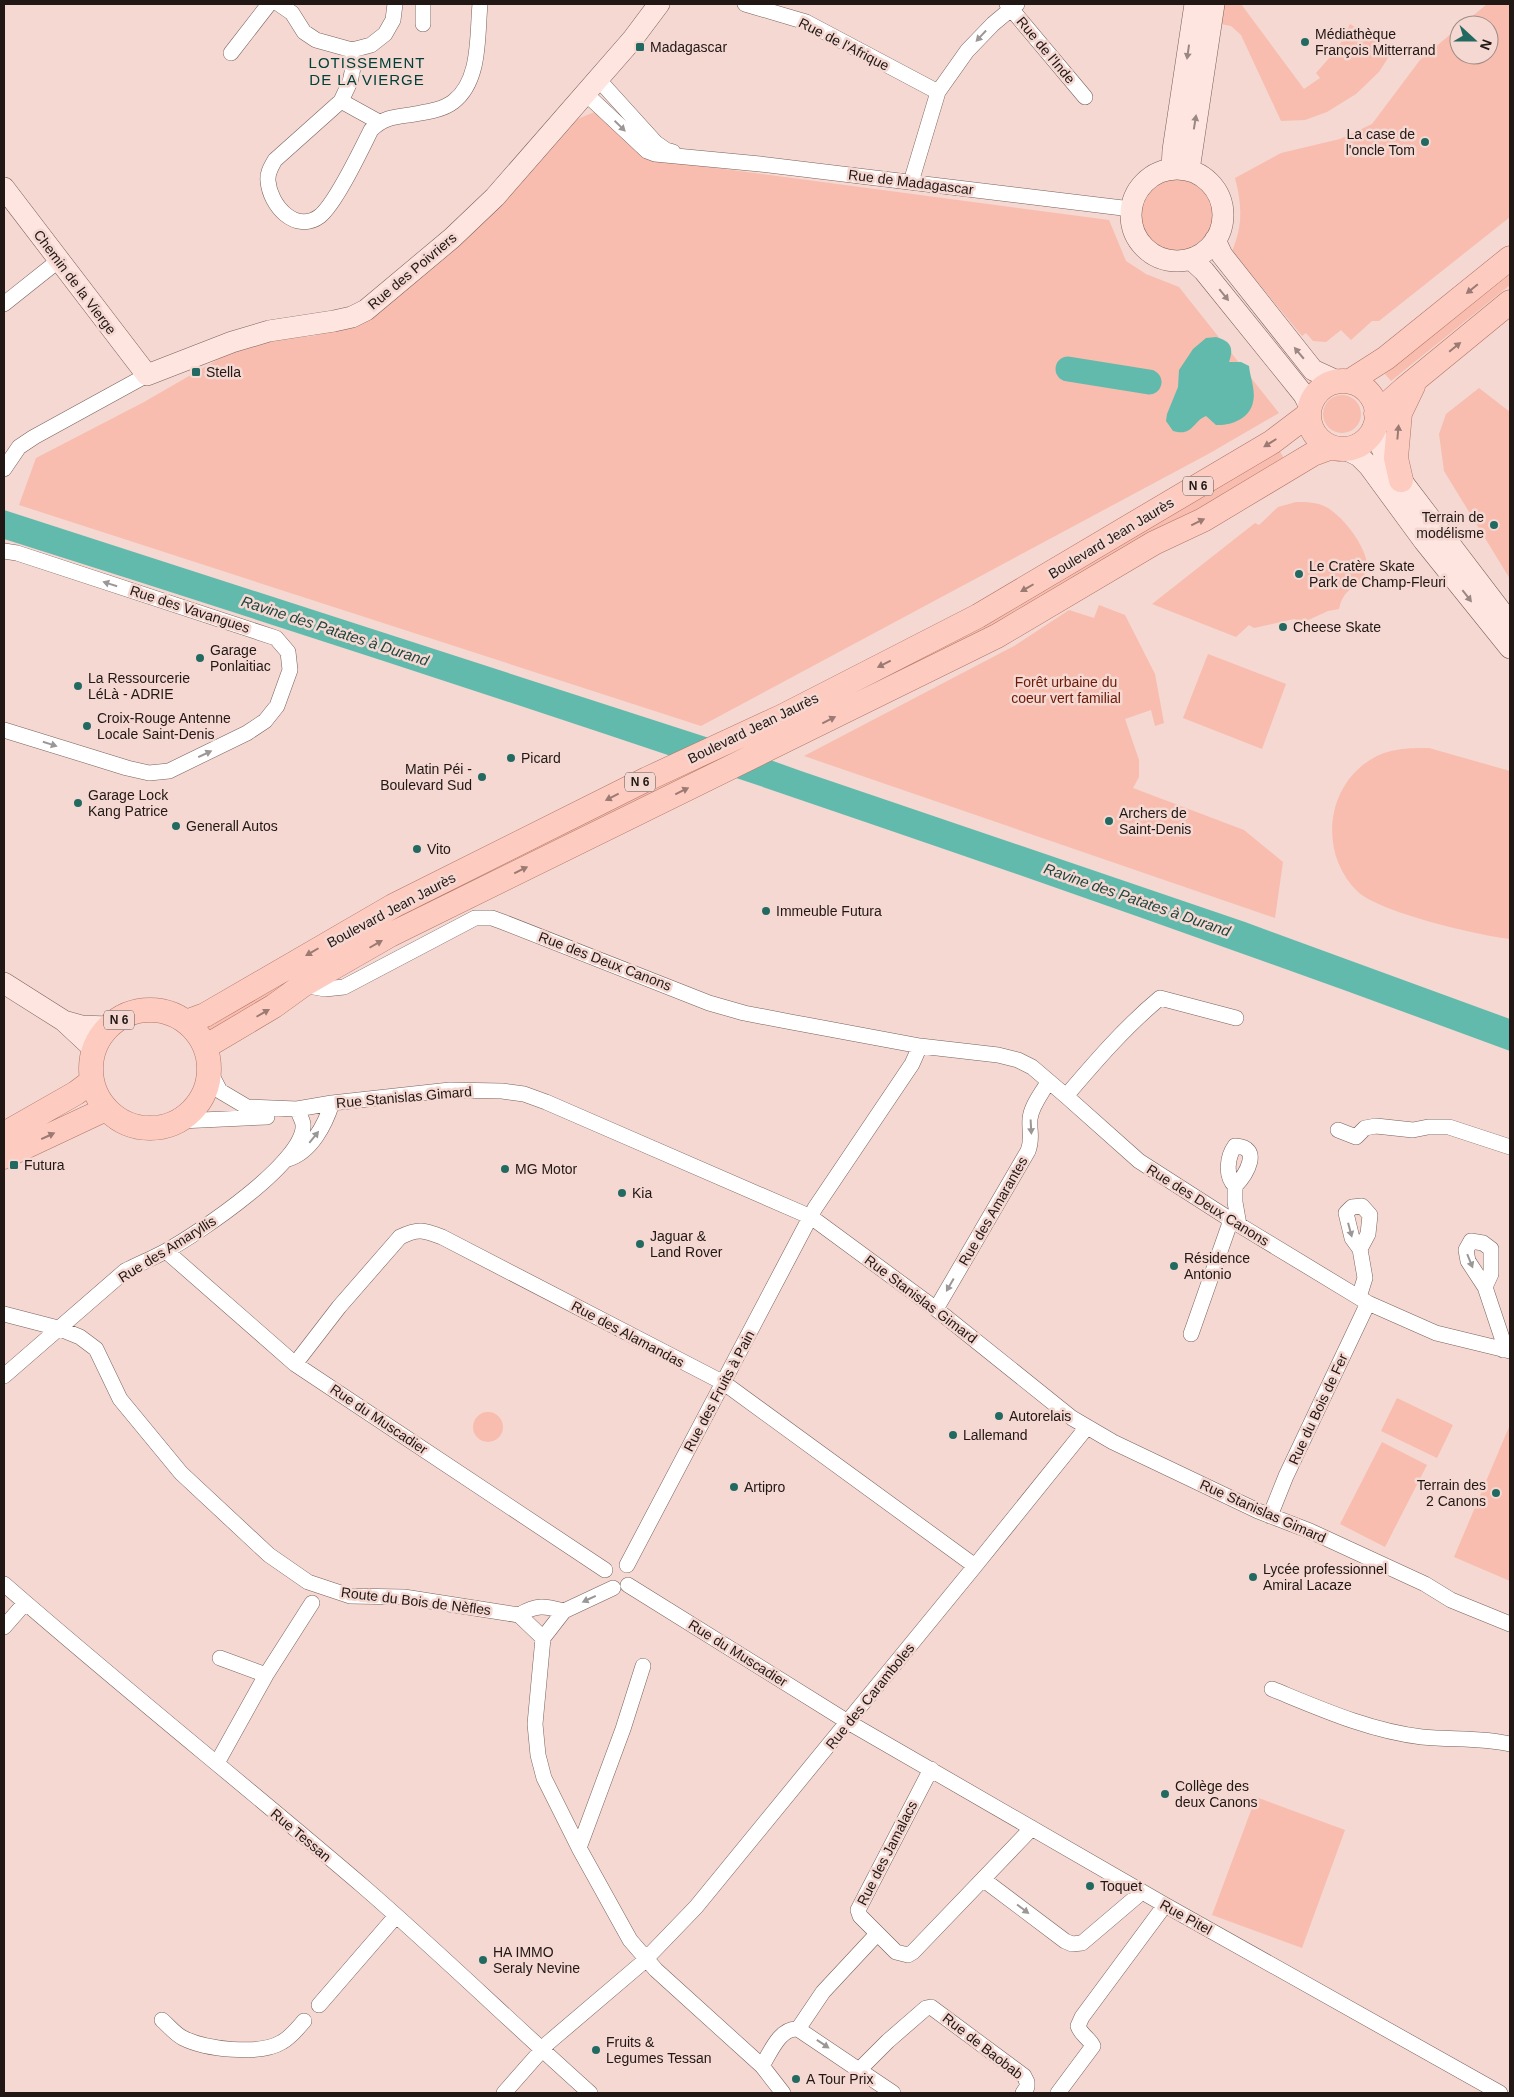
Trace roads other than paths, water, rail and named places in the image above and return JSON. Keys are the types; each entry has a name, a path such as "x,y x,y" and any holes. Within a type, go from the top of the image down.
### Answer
{"main road":[{"name":"Boulevard Jean Jaurès","path":"186,1022 205,1015 392,906 647,779 783,716 978,616 1272,442 1309,410 1318,392 1326,385 1343,381 1378,364 1510,258"},
{"name":"Boulevard Jean Jaurès","path":"207,1059 274,1006 303,986 390,936 997,636 1154,543 1203,520 1313,454 1362,442 1375,421 1417,378 1510,302"},
{"path":"1401,480 1396,458 1400,413 1417,378"},
{"path":"1343,381 1360,386 1369,393 1374,403 1375,421"},
{"path":"1309,410 1310,424 1315,434 1322,442 1338,448"},
{"name":"N 6","path":"150,1010 169,1013 186,1022 198,1034 207,1059 205,1090 195,1108 180,1121 161,1128 141,1128 122,1122 106,1109 97,1096 92,1081 94,1049 108,1026 131,1013 150,1010"},
{"path":"4,1134 76,1093 92,1081"},
{"path":"4,1157 106,1109"}],"street":[{"path":"231,53 269,4"},
{"path":"279,4 292,8 304,32 316,40 352,50 371,45 386,34 394,20 395,4"},
{"path":"423,4 423,24"},
{"path":"352,50 354,63 350,82 341,101 275,160 269,170 268,182 275,203 286,217 304,222 319,217 329,207 371,130 379,122 437,110 453,102 464,91 471,77 475,59 480,4"},
{"name":"Rue des Poivriers","path":"5,464 19,447 34,437 147,375 232,342 270,331 352,317 366,310 479,213 632,40 660,4"},
{"name":"Rue de l'Afrique","path":"746,4 806,22 938,92"},
{"path":"1181,170 1173,150 1195,4"},
{"path":"1181,170 1214,4"},
{"path":"911,182 938,92 967,51 1011,5"},
{"name":"Rue de l'Inde","path":"1011,5 1085,97"},
{"name":"Rue de Madagascar","path":"591,86 647,151 666,155 691,156 1131,209"},
{"path":"341,101 379,122"},
{"path":"1181,170 1208,180 1218,195 1222,218 1215,240 1205,251 1191,259 1176,261 1161,258 1147,251 1137,239 1131,225 1131,209 1136,194 1145,182 1157,173 1181,170"},
{"name":"Chemin de la Vierge","path":"4,188 147,375"},
{"path":"1215,240 1222,255 1313,370 1343,381"},
{"path":"1191,259 1204,271 1280,364 1304,395 1309,410"},
{"path":"4,304 58,261"},
{"path":"1375,421 1386,458 1510,623"},
{"path":"1338,448 1360,456 1370,466 1424,541 1510,648"},
{"name":"Rue des Vavangues","path":"4,551 17,553 276,638 288,652 290,670 277,706 265,721 247,733 169,771 149,773 127,768 4,730"},
{"name":"Rue des Deux Canons","path":"303,986 326,989 344,987 476,918 485,917 503,922 709,1003 744,1013 920,1046 998,1055 1018,1060 1032,1067 1139,1161 1235,1223 1363,1300 1436,1333 1506,1350"},
{"path":"4,983 64,1021 94,1049"},
{"path":"1066,1096 1142,1013 1160,998 1236,1018"},
{"path":"64,1021 82,1026 108,1026"},
{"path":"811,1218 815,1208 912,1064 920,1046"},
{"name":"Rue Stanislas Gimard","path":"207,1059 220,1091 247,1107 297,1109 332,1103 450,1090 502,1091 524,1094 546,1102 811,1218 936,1309 1072,1418 1122,1446 1270,1516 1319,1535 1425,1584 1451,1600 1510,1624"},
{"name":"Rue des Amarantes","path":"936,1309 1028,1151 1032,1140 1030,1119 1033,1108 1048,1082"},
{"name":"Rue des Amaryllis","path":"285,1160 299,1156 318,1134 325,1123 332,1103"},
{"name":"Rue Stanislas Gimard","path":"180,1121 268,1117 283,1115 297,1109"},
{"name":"Rue des Amaryllis","path":"4,1376 125,1272 146,1259 166,1251 236,1206 285,1160 301,1134 303,1124 297,1109"},
{"path":"1338,1130 1356,1137 1365,1128 1376,1126 1413,1130 1428,1127 1449,1127 1510,1147"},
{"path":"1192,1334 1235,1223 1235,1186"},
{"name":"Rue des Fruits à Pain","path":"627,1565 811,1218"},
{"name":"Rue des Alamandas","path":"296,1364 339,1307 400,1237 413,1230 426,1231 442,1237 724,1383 975,1566"},
{"name":"Rue du Bois de Fer","path":"1270,1516 1363,1300 1365,1278 1360,1249"},
{"name":"Rue du Muscadier","path":"166,1251 296,1364 605,1570"},
{"path":"1485,1287 1506,1350"},
{"name":"Route du Bois de Nèfles","path":"4,1314 58,1328 80,1337 96,1349 120,1399 181,1472 269,1556 308,1582 350,1596 404,1597 519,1615"},
{"name":"Rue des Caramboles","path":"504,2093 542,2050 646,1958 696,1907 1087,1427"},
{"path":"615,1562 627,1565 632,1572 628,1585 621,1589 613,1588 606,1583 605,1570 615,1562"},
{"name":"Rue Tessan","path":"4,1584 396,1916 590,2093"},
{"name":"Rue du Muscadier","path":"628,1585 848,1722"},
{"path":"613,1588 564,1611 543,1638 535,1724 538,1755 547,1785 578,1848 630,1940 656,1970 762,2066 783,2093"},
{"path":"4,1627 25,1603"},
{"path":"217,1763 266,1675 312,1603"},
{"path":"543,1638 519,1615 531,1608 545,1606 564,1611"},
{"path":"220,1658 266,1675"},
{"path":"578,1848 623,1729 643,1666"},
{"path":"1272,1689 1326,1711 1373,1727 1422,1737 1493,1740 1510,1744"},
{"name":"Rue Pitel","path":"848,1722 1142,1892 1500,2093"},
{"name":"Rue des Jamalacs","path":"931,1769 858,1910 860,1916 896,1952 908,1954 914,1952 1032,1828"},
{"path":"984,1880 1065,1941 1072,1944 1082,1943 1142,1892"},
{"path":"1058,2093 1093,2046 1080,2033 1078,2026 1082,2017 1165,1905"},
{"path":"319,2005 396,1916"},
{"path":"798,2029 823,1992 877,1934"},
{"name":"Rue de Baobab","path":"860,2070 888,2041 926,2008 931,2007 1024,2076 1028,2082 1027,2087 1022,2093"},
{"path":"162,2020 180,2036 195,2043 239,2049 266,2048 280,2044 291,2036 304,2021"},
{"path":"762,2066 778,2039 794,2029 798,2029 893,2093"}],"water":[{"path":"1216,337 1225,341 1230,346 1229,362 1241,362 1249,366 1254,393 1251,408 1244,417 1233,423 1216,425 1206,416 1185,432 1173,431 1166,421 1178,387 1179,370 1193,349 1206,338"},
{"name":"Ravine des Patates à Durand","path":"4,510 706,737 1245,922 1510,1019 1510,1051 1136,916 760,786 193,599 4,539"}],"waterway":[{"path":"1068,369 1149,382"}],"place":[{"name":"Médiathèque François Mitterrand","path":"1305,42"},
{"name":"Madagascar","path":"640,47"},
{"name":"La case de l'oncle Tom","path":"1425,142"},
{"name":"Stella","path":"196,372"},
{"name":"Terrain de modélisme","path":"1494,525"},
{"name":"Le Cratère Skate Park de Champ-Fleuri","path":"1299,574"},
{"name":"Cheese Skate","path":"1283,627"},
{"name":"Garage Ponlaitiac","path":"200,658"},
{"name":"La Ressourcerie LéLà - ADRIE","path":"78,686"},
{"name":"Croix-Rouge Antenne Locale Saint-Denis","path":"87,726"},
{"name":"Picard","path":"511,758"},
{"name":"Matin Péi - Boulevard Sud","path":"482,777"},
{"name":"Garage Lock Kang Patrice","path":"78,803"},
{"name":"Archers de Saint-Denis","path":"1109,821"},
{"name":"Generall Autos","path":"176,826"},
{"name":"Vito","path":"417,849"},
{"name":"Immeuble Futura","path":"766,911"},
{"name":"Futura","path":"14,1165"},
{"name":"MG Motor","path":"505,1169"},
{"name":"Kia","path":"622,1193"},
{"name":"Jaguar & Land Rover","path":"640,1244"},
{"name":"Résidence Antonio","path":"1174,1266"},
{"name":"Autorelais","path":"999,1416"},
{"name":"Lallemand","path":"953,1435"},
{"name":"Artipro","path":"734,1487"},
{"name":"Terrain des 2 Canons","path":"1496,1493"},
{"name":"Lycée professionnel Amiral Lacaze","path":"1253,1577"},
{"name":"Collège des deux Canons","path":"1165,1794"},
{"name":"Toquet","path":"1090,1886"},
{"name":"HA IMMO Seraly Nevine","path":"483,1960"},
{"name":"Fruits & Legumes Tessan","path":"596,2050"},
{"name":"A Tour Prix","path":"796,2079"}],"district":[{"name":"LOTISSEMENT DE LA VIERGE","path":"367,72"}],"park label":[{"name":"Forêt urbaine du coeur vert familial","path":"1066,690"}]}
